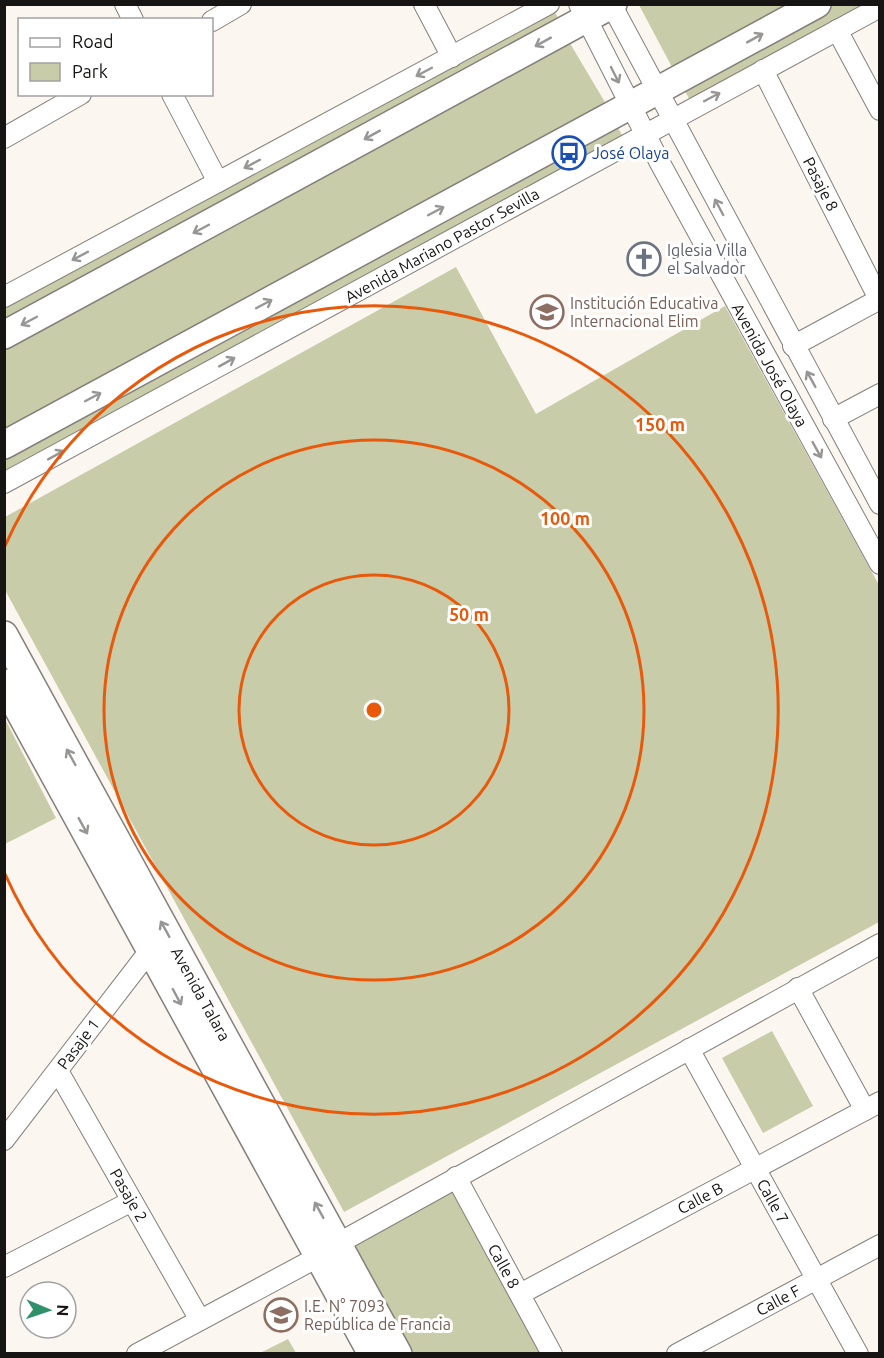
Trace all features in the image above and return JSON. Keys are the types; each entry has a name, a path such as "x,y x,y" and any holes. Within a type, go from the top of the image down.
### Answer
{"main road":[{"name":"Avenida Mariano Pastor Sevilla","path":"4,445 817,4"},
{"path":"4,335 583,12 612,5"},
{"name":"Avenida Talara","path":"4,635 328,1250 372,1353"},
{"name":"Avenida Talara","path":"4,683 151,949 328,1250 398,1353"}],"street":[{"path":"125,4 132,18"},
{"path":"213,20 241,4"},
{"path":"424,4 452,57"},
{"path":"4,297 549,4"},
{"name":"Avenida José Olaya","path":"612,5 879,504"},
{"name":"Avenida Mariano Pastor Sevilla","path":"4,483 879,7"},
{"name":"Avenida José Olaya","path":"583,12 645,134 879,564"},
{"path":"837,30 879,110"},
{"name":"Pasaje 8","path":"763,70 879,299"},
{"path":"4,138 78,96"},
{"path":"173,96 218,182"},
{"path":"793,346 879,299"},
{"path":"834,419 879,394"},
{"path":"137,1353 328,1250 879,944"},
{"name":"Pasaje 1","path":"4,1140 151,949"},
{"path":"798,988 872,1106"},
{"name":"Calle 7","path":"688,1049 858,1353"},
{"name":"Pasaje 2","path":"58,1071 200,1320"},
{"name":"Calle B","path":"520,1294 872,1106"},
{"name":"Calle 8","path":"456,1178 552,1353"},
{"path":"4,1267 132,1200"},
{"name":"Calle F","path":"677,1353 879,1245"}],"green space":[{"path":"639,5 791,5 673,69"},
{"path":"831,5 871,5 692,103 681,85"},
{"path":"553,9 561,23 5,324 5,307"},
{"path":"568,40 606,104 5,430 5,349"},
{"path":"615,122 624,139 5,476 5,453"},
{"path":"456,267 536,414 725,306 879,585 879,922 344,1212 5,590 5,517"},
{"path":"5,719 56,818 4,844"},
{"path":"772,1031 813,1106 763,1133 722,1058"},
{"path":"453,1190 542,1353 410,1353 351,1246"},
{"path":"288,1339 296,1353 260,1353"}],"place":[{"name":"José Olaya","path":"569,153"},
{"name":"Iglesia Villa el Salvador","path":"644,259"},
{"name":"Institución Educativa Internacional Elim","path":"547,312"},
{"name":"I.E. N° 7093 República de Francia","path":"281,1315"}]}
